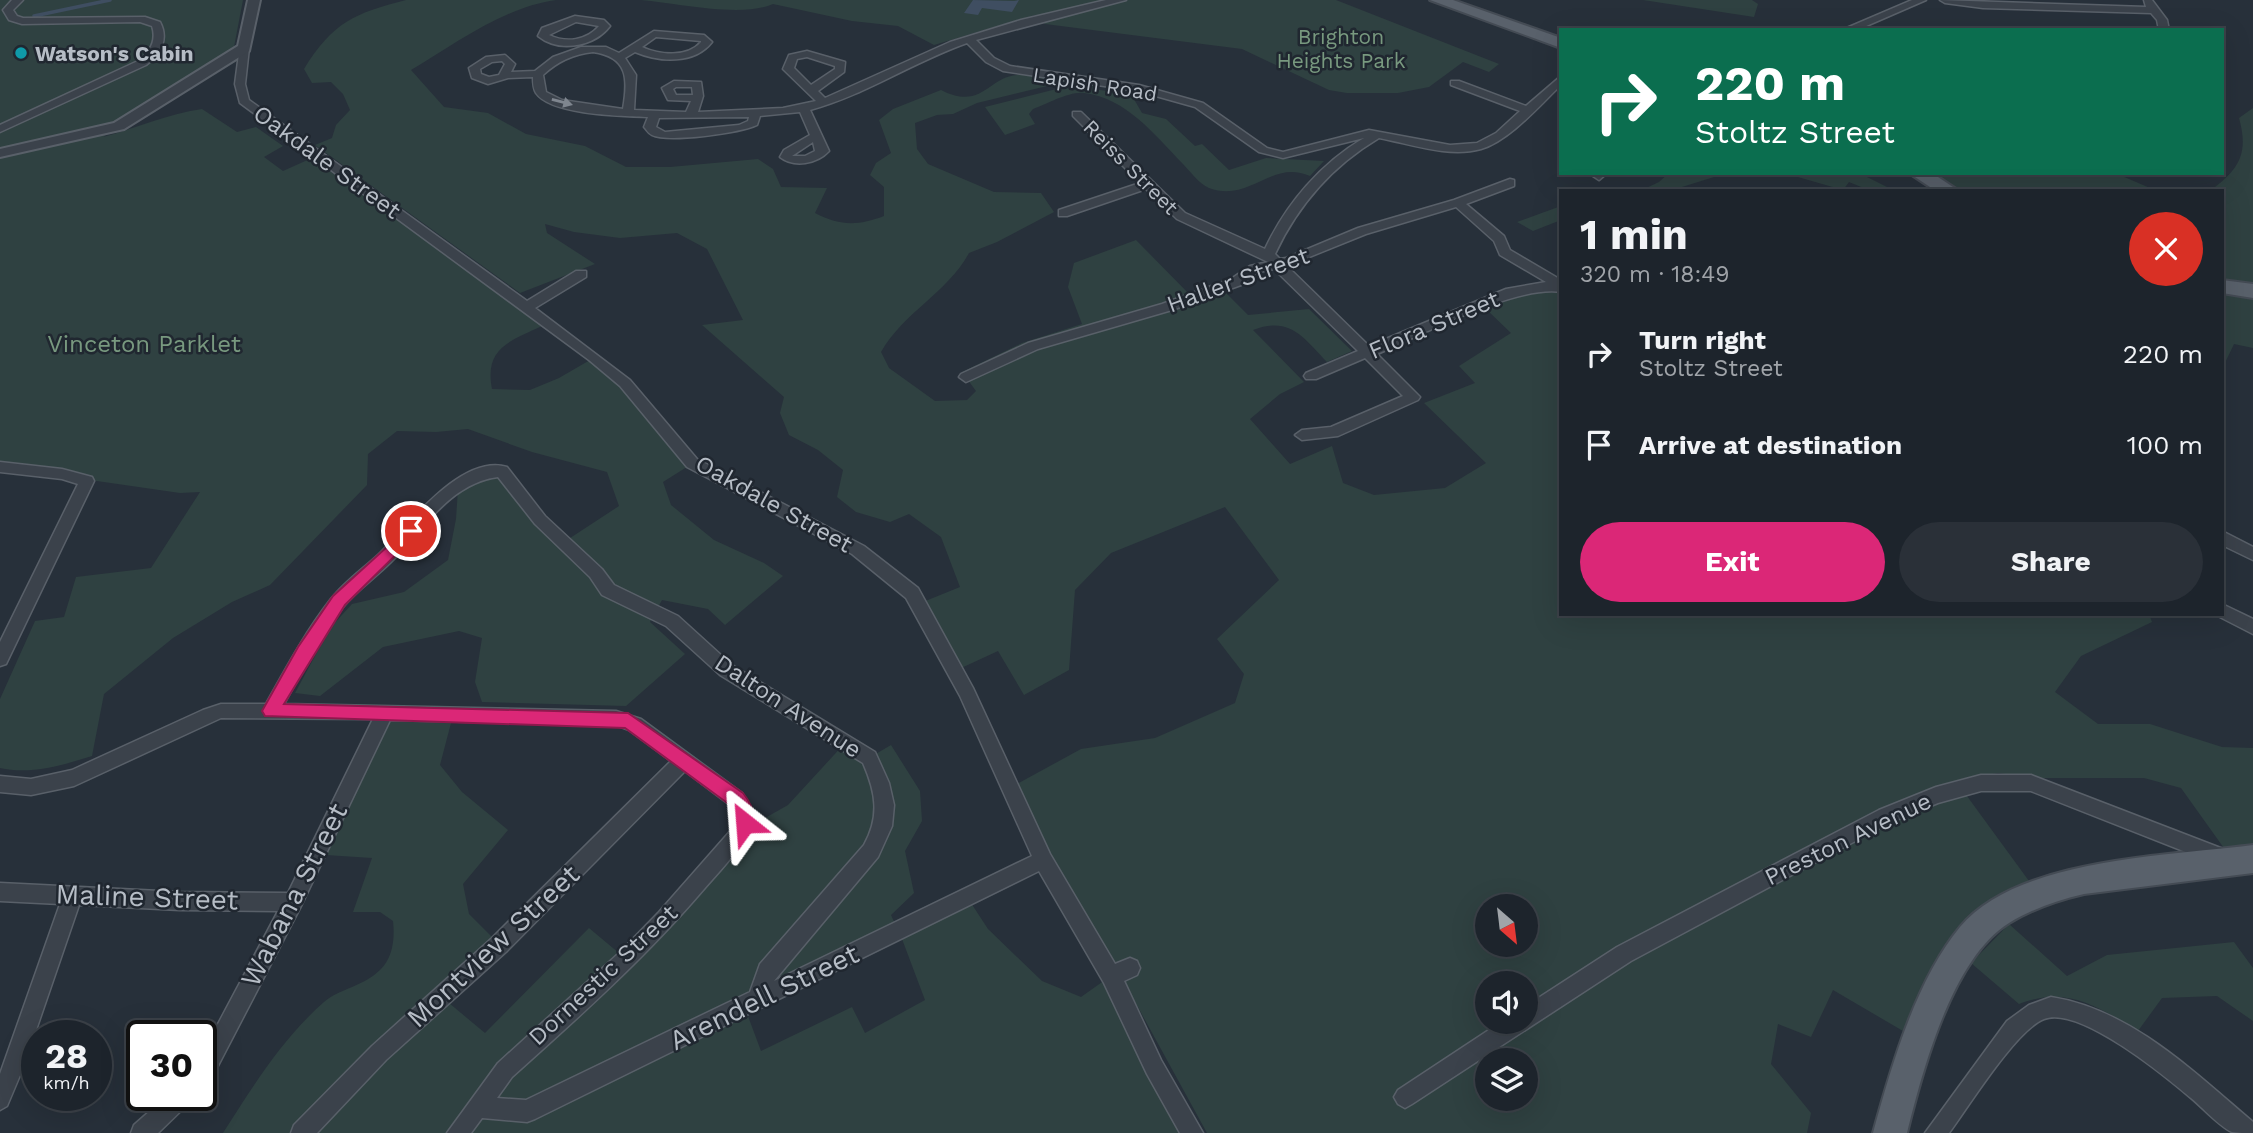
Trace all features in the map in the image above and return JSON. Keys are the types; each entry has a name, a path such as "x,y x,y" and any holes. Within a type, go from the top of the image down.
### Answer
{"main road":[{"path":"1438,0 1559,42"},
{"path":"1922,175 1946,189"},
{"path":"2224,286 2253,291"},
{"path":"1890,1133 1904,1080 1938,991 1971,937 1997,914 2021,900 2084,880 2243,860"}],"street":[{"path":"0,129 142,63 156,52 159,39 156,24 141,19 22,21 13,18 8,10 18,0"},
{"path":"0,153 119,126 244,48 254,0"},
{"path":"538,74 538,86 542,95 555,101 654,115 755,115 824,103 887,77 930,53 1121,0"},
{"path":"1852,28 1921,0"},
{"path":"1945,0 1983,5 2154,10"},
{"path":"2146,0 2163,28"},
{"path":"505,75 538,74 569,47 596,37 604,24 571,19 543,34 545,38 569,47 618,58 626,64 632,82 628,111"},
{"path":"618,58 647,37 658,33 704,38 707,42 696,52 656,56 635,48"},
{"name":"Lapish Road","path":"970,40 990,60 1007,69 1128,86 1199,104 1272,154 1293,153 1358,134 1379,134 1450,148 1470,149 1493,140 1559,81"},
{"name":"Oakdale Street","path":"244,48 240,84 244,101 625,383 692,463 858,550 912,593 967,692 1043,860 1120,972 1154,1067 1192,1133"},
{"path":"813,89 840,70 841,64 807,54 793,57 788,69 801,83 813,89 824,103"},
{"path":"1455,83 1527,110"},
{"path":"690,116 697,99"},
{"path":"804,108 816,136"},
{"name":"Reiss Street","path":"1077,114 1186,220 1272,259"},
{"path":"654,115 650,127 654,132 665,135 741,128 753,123 755,115"},
{"path":"1302,435 1333,432 1413,397 1272,259 1300,203 1349,152 1379,134"},
{"name":"Haller Street","path":"966,377 1033,346 1167,307 1236,282 1272,259 1290,261 1362,231 1510,183"},
{"path":"1063,213 1148,184"},
{"path":"1458,202 1500,239 1504,251 1559,285"},
{"path":"525,308 580,274"},
{"name":"Flora Street","path":"1311,376 1511,292 1559,286"},
{"path":"0,659 87,481 62,474 1,470"},
{"name":"Dalton Avenue","path":"271,711 304,652 339,601 456,488 490,471 502,471 540,520 596,573 608,590 672,621 726,670 869,758 880,782 887,809 884,829 871,850 767,971 757,1001"},
{"path":"2224,538 2253,554"},
{"path":"2224,611 2253,627"},
{"name":"Dornestic Street","path":"0,785 31,787 61,782 209,714 227,711 617,718 635,724 684,760 743,807 745,823 740,833 666,919 626,960 505,1070 458,1133"},
{"name":"Wabana Street","path":"217,1047 293,902 385,712"},
{"name":"Montview Street","path":"302,1133 379,1053 499,945 684,760"},
{"name":"Preston Avenue","path":"1538,1010 1624,954 1885,817 1936,795 1981,783 2031,783 2243,860"},
{"name":"Arendell Street","path":"480,1107 527,1111 1043,860"},
{"name":"Maline Street","path":"0,892 180,901 293,902"},
{"path":"0,1098 13,1068 73,894"},
{"path":"1936,1133 2014,1028 2029,1016 2049,1007 2093,1018 2129,1039 2207,1097 2249,1133"},
{"path":"1405,1097 1501,1034"},
{"path":"142,1133 166,1111"}],"green space":[{"name":"Vinceton Parklet","path":"0,0 243,0 234,47 103,137 202,109 237,132 256,127 283,146 264,157 283,171 312,158 334,174 339,172 542,326 510,342 496,355 492,364 492,389 530,390 559,378 597,356 628,379 698,460 663,482 671,505 714,540 764,563 783,576 725,625 708,609 662,600 650,622 685,654 626,706 482,702 475,682 482,638 459,631 383,647 320,696 295,693 330,628 352,604 404,592 448,560 456,519 458,489 500,474 561,544 619,506 607,472 532,452 468,429 397,431 368,454 367,485 270,585 232,602 173,638 104,694 92,756 35,770 0,768 0,699 35,621 64,617 76,577 151,568 200,492 180,493 0,467"},
{"path":"406,0 556,0 499,18 411,70 444,107 488,113 526,134 585,146 626,167 670,167 758,159 773,169 781,187 827,188 815,213 849,223 866,222 884,216 884,187 870,175 876,163 891,153 879,120 893,109 941,90 966,97 975,95 1007,77 1017,75 1072,80 977,103 953,114 937,115 915,123 917,149 928,164 994,192 1041,193 1054,212 997,242 969,253 949,279 890,338 881,352 889,368 935,401 967,400 976,391 962,372 1022,343 1082,324 1068,287 1074,263 1136,240 1196,301 1224,291 1248,315 1309,309 1352,351 1327,362 1303,337 1286,327 1266,326 1253,330 1304,382 1280,394 1250,419 1290,464 1332,446 1343,483 1374,495 1445,488 1486,463 1424,403 1475,383 1459,366 1511,333 1487,310 1522,296 1559,293 1559,616 2150,616 2152,622 2081,656 2055,692 2098,724 2150,724 2222,747 2253,748 2253,847 2226,851 2181,788 2144,778 2034,778 1998,773 1956,781 2029,881 1982,910 1950,942 1926,982 1903,1031 1833,990 1811,1037 1778,1024 1771,1064 1811,1113 1807,1133 1207,1133 1105,947 1051,857 1017,784 1081,749 1155,738 1235,703 1244,674 1217,639 1279,580 1225,507 1111,553 1075,590 1069,670 1024,695 998,651 959,669 923,602 960,587 941,537 909,514 890,522 856,512 837,497 843,470 818,450 789,435 780,413 784,397 702,325 743,320 707,249 677,233 620,238 574,232 545,224 547,233 595,264 520,293 315,145 332,138 336,125 350,110 343,94 331,82 312,83 304,69 325,40 359,15"},
{"name":"Brighton Heights Park","path":"641,0 1336,0 1499,64 1489,72 1463,62 1429,87 1398,93 1347,93 1329,90 1242,49 1045,24 1035,15 934,45 898,26 852,21 773,4 760,8 727,10"},
{"path":"1643,0 1752,0 1758,4 1754,17"},
{"path":"1084,82 1100,90 1131,94 1142,113 1166,119 1195,146 1202,144 1229,170 1266,158 1324,161 1310,176 1296,172 1284,173 1237,190 1224,191 1202,184 1138,119 1099,96 1078,93 1052,101 1033,109 1029,114 1035,124 1005,135 985,107"},
{"path":"2253,108 2253,348 2234,344 2224,365 2224,189 2212,189 2235,168 2239,160 2243,142 2239,118"},
{"path":"1667,175 1721,175 1675,189 1644,189"},
{"path":"1791,175 1863,175 1891,189 1866,189 1849,182 1844,189"},
{"path":"1943,175 2120,175 2152,189 1923,189 1936,183"},
{"path":"1559,207 1559,221 1533,231 1517,222"},
{"path":"386,720 451,723 440,765 462,792 508,830 463,884 469,914 495,940 437,993 485,1033 589,928 632,964 697,899 753,825 788,805 845,743 869,758 891,745 920,791 922,821 905,851 914,893 891,915 896,926 742,1000 761,1051 852,1007 865,1033 925,1000 902,939 971,903 988,929 1042,981 1081,997 1105,980 1183,1133 223,1133 269,1064 295,1031 324,1002 374,975 390,954 393,921 380,912 353,912 372,858 326,855"},
{"path":"2009,924 2067,976 2107,955 2234,942 2253,968 2253,1021 2217,996 2162,998 2138,1031 2082,1001 2053,997 2019,1004 1971,963"}],"water":[{"path":"973,0 1019,0 1012,12 982,8 978,15 964,13"}],"waterway":[{"path":"34,16 110,0"}],"place":[{"name":"Watson's Cabin","path":"21,53"}],"route":[{"path":"411,531 339,601 304,652 271,711 628,720 736,799 743,807 745,823"}]}
